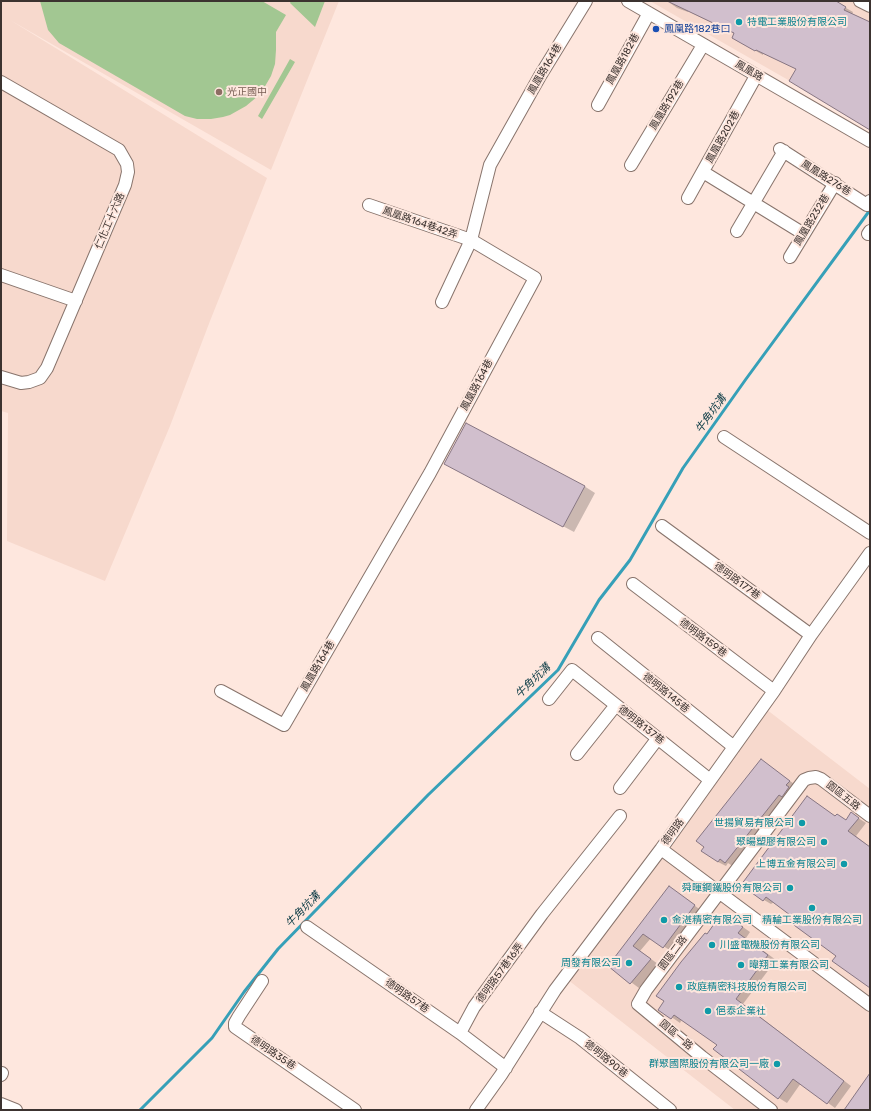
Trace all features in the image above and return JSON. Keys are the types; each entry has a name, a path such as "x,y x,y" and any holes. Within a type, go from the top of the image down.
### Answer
{"street":[{"name":"鳳凰路164巷","path":"221,691 284,725 430,473 535,278 470,240 490,165 540,76 586,1"},
{"name":"鳳凰路","path":"628,1 870,141"},
{"path":"860,1 870,6"},
{"name":"鳳凰路182巷","path":"598,105 649,13"},
{"name":"鳳凰路192巷","path":"630,165 702,45"},
{"name":"鳳凰路202巷","path":"688,198 756,76"},
{"name":"仁化工十六路","path":"1,82 112,145 122,154 127,164 128,172 125,186 51,361 43,374 33,381 25,383 1,377"},
{"name":"鳳凰路276巷","path":"754,203 782,150 867,205 870,201"},
{"path":"703,172 804,234"},
{"name":"鳳凰路232巷","path":"790,257 835,183"},
{"path":"737,231 754,203"},
{"name":"鳳凰路164巷42弄","path":"369,205 470,240"},
{"path":"442,302 470,240"},
{"path":"1,276 76,301"},
{"path":"724,437 870,533"},
{"name":"德明路177巷","path":"662,526 811,635"},
{"name":"德明路","path":"476,1110 506,1068 555,990 661,849 774,692 811,635 870,553"},
{"name":"德明路159巷","path":"633,584 774,692"},
{"name":"德明路145巷","path":"598,638 734,747"},
{"name":"德明路137巷","path":"549,699 572,670 710,780"},
{"path":"577,754 616,705"},
{"path":"620,788 658,738"},
{"name":"園區五路","path":"816,777 826,782 870,816"},
{"name":"園區二路","path":"638,1004 646,990 804,780 816,777"},
{"name":"德明路57巷16弄","path":"460,1033 474,1007 542,914 620,816"},
{"path":"661,849 870,1005"},
{"name":"德明路57巷","path":"307,927 460,1033 506,1068"},
{"name":"德明路35巷","path":"262,981 235,1022 235,1027 355,1110"},
{"name":"園區一路","path":"638,1004 702,1057 771,1110"},
{"name":"德明路90巷","path":"540,1012 580,1038 670,1110"},
{"path":"1,1104 16,1110"}],"shaded area":[{"path":"1,1 339,1 271,170 10,20 267,178 170,426 105,581 7,541 8,413 1,411"},
{"path":"650,1 870,1 870,98 799,63 790,81"},
{"path":"762,706 870,789 870,1110 735,1110 563,976"}],"green space":[{"name":"光正國中","path":"40,1 262,1 286,15 276,32 275,64 271,76 258,96 246,106 230,115 211,119 197,119 185,116 59,43 48,30"},
{"path":"291,1 325,1 315,27 290,3"},
{"path":"290,59 295,62 262,119 258,116"}],"building":[{"path":"667,1 836,1 846,7 844,10 870,22 870,130 789,81 796,69 756,50 755,51 732,38 734,33"},
{"path":"466,423 585,486 563,527 444,464"},
{"path":"761,759 790,781 786,785 789,787 782,797 779,795 725,863 720,859 718,862 701,851 704,847 696,841"},
{"path":"807,796 835,816 837,814 846,820 851,812 859,818 848,831 870,847 870,988 832,961 836,956 787,920 790,915 766,897 763,901 741,885"},
{"name":"金湛精密有限公司","path":"669,886 695,905 663,948 643,934 633,946 651,959 630,984 608,966"},
{"path":"719,917 728,925 732,920 743,927 738,933 768,955 736,999 844,1081 827,1104 793,1079 778,1099 713,1049 717,1045 674,1015 671,1019 658,1010 664,1001 656,996 681,962 705,933 707,934"},
{"path":"870,1073 870,1110 844,1110"}],"waterway":[{"name":"牛角坑溝","path":"140,1110 212,1038 244,992 278,949 428,795 558,670 599,600 630,560 683,468 746,379 870,210"}],"place":[{"name":"特電工業股份有限公司","path":"739,22"},
{"name":"鳳凰路182巷口","path":"656,29"},
{"name":"光正國中","path":"219,92"},
{"name":"世揚貿易有限公司","path":"802,823"},
{"name":"聚暘塑膠有限公司","path":"824,842"},
{"name":"上博五金有限公司","path":"844,864"},
{"name":"舜暉鋼鐵股份有限公司","path":"790,888"},
{"name":"精輪工業股份有限公司","path":"812,908"},
{"name":"金湛精密有限公司","path":"664,920"},
{"name":"川盛電機股份有限公司","path":"712,945"},
{"name":"周發有限公司","path":"629,963"},
{"name":"暐翔工業有限公司","path":"741,965"},
{"name":"政庭精密科技股份有限公司","path":"679,987"},
{"name":"俋泰企業社","path":"708,1011"},
{"name":"群聚國際股份有限公司一廠","path":"777,1064"}]}
